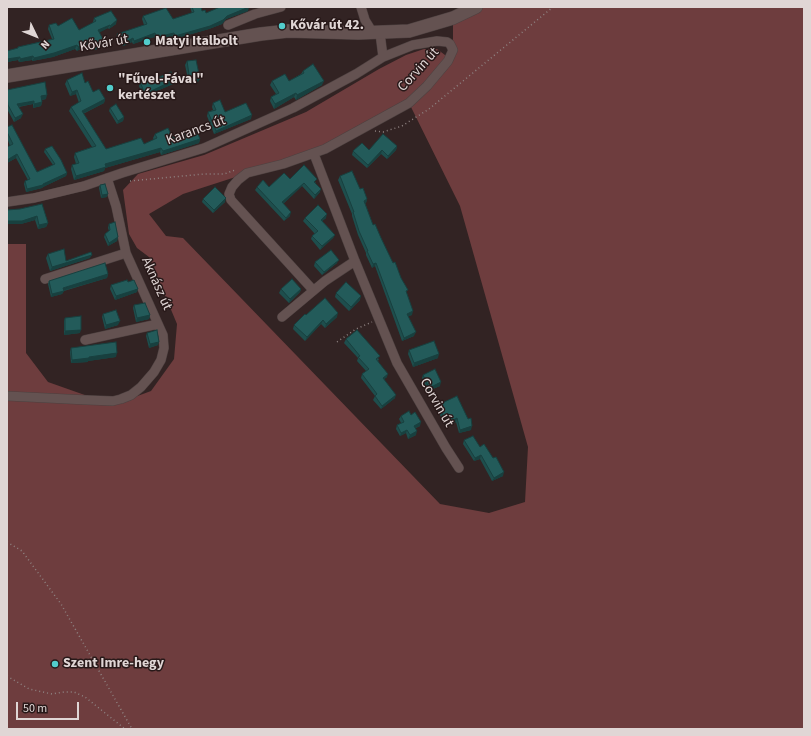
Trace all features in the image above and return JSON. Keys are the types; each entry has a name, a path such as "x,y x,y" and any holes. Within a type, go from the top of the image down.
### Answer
{"main road":[{"path":"377,33 409,31 453,18 476,7"},
{"name":"Kővár út","path":"7,76 261,34 288,31 377,33"}],"street":[{"path":"228,25 255,14 281,7"},
{"path":"361,7 365,20 377,33 383,57"},
{"name":"Corvin út","path":"314,290 232,202 229,194 233,185 245,174 283,164 333,146 401,108 415,98 444,67 452,55 453,50 447,42 437,41 413,45 383,57"},
{"name":"Karancs út","path":"7,202 34,198 84,186 204,148 293,108 345,80 383,57"},
{"name":"Corvin út","path":"314,154 355,261 397,363 459,468"},
{"name":"Aknász út","path":"85,340 158,324 126,253 116,206 107,178"},
{"name":"Aknász út","path":"45,279 126,253"},
{"path":"282,317 335,273 355,261"},
{"path":"7,396 108,401 121,399 131,395 150,378 161,360 164,341 158,324"}],"path":[{"path":"364,129 382,132 402,126 428,109 553,7"},
{"path":"128,181 204,174 224,174 237,170"},
{"path":"337,342 356,329 372,321 379,320"},
{"path":"7,542 22,551 61,604 132,729"},
{"path":"7,676 29,689 52,694 74,692 85,697 125,729"}],"shaded area":[{"path":"476,7 804,7 804,729 7,729 7,244 26,244 26,353 48,382 113,405 151,391 174,359 177,324 149,257 137,248 129,234 123,190 138,174 204,155 306,112 379,69 406,55 424,49 437,49 445,55 448,60 453,50 453,18","holes":["409,103 460,206 528,447 525,502 489,513 440,504 183,238 166,236 149,214 183,194 343,140"]}],"building":[{"path":"192,7 201,7 202,11 205,10 206,13 220,7 249,7 227,16 223,20 210,26 175,36 174,33 157,37 155,33 134,41 133,38 124,43 117,34 147,24 143,16 166,8 173,19 194,12"},
{"path":"111,11 117,20 110,26 98,30 105,43 97,47 93,39 78,47 77,45 34,58 33,56 20,59 20,57 7,59 7,51 54,39 49,25 56,23 58,26 72,18 79,30 96,21 94,18"},
{"path":"196,60 200,79 190,81 187,61"},
{"path":"313,64 324,81 297,95 296,93 275,104 271,97 279,93 272,81 285,74 289,81 304,73 303,71"},
{"path":"171,72 174,80 145,94 140,82 154,76 155,79"},
{"path":"82,73 85,83 88,81 93,92 99,89 105,99 82,111 106,149 141,138 144,144 157,138 155,134 168,128 173,138 196,129 200,139 163,151 161,148 105,164 106,167 76,176 72,165 79,163 75,153 96,146 71,107 81,101 77,90 72,92 67,80"},
{"path":"45,82 47,95 41,96 42,102 34,104 34,101 17,104 23,114 15,118 8,105 7,90"},
{"path":"220,100 225,112 246,103 252,115 216,131 208,112 216,110 213,103"},
{"path":"116,104 124,117 118,121 110,108"},
{"path":"12,125 37,172 55,164 45,149 52,146 67,173 43,185 27,189 25,181 30,179 17,154 7,160 7,147 13,144 7,132 7,127"},
{"path":"383,134 397,146 388,156 382,150 368,165 353,151 362,143 369,150"},
{"path":"304,165 317,179 314,182 321,189 315,195 304,183 282,202 291,212 286,218 257,187 263,180 269,187 284,173 290,179"},
{"path":"352,171 360,189 363,188 367,199 364,201 373,225 375,224 393,263 395,262 401,278 408,290 406,291 413,311 407,314 416,332 404,338 376,263 373,264 359,231 354,212 340,176"},
{"path":"105,184 108,194 102,195 100,185"},
{"path":"215,187 226,198 214,210 203,199"},
{"path":"42,204 48,223 39,225 37,216 22,221 7,221 7,210 20,209"},
{"path":"318,205 327,214 321,220 335,235 322,246 312,236 318,231 305,218"},
{"path":"115,222 118,237 109,243 105,234 110,230 109,224"},
{"path":"64,249 66,261 91,252 92,255 52,267 48,254"},
{"path":"331,250 339,260 324,272 315,262"},
{"path":"105,263 108,274 63,288 64,291 52,294 49,281"},
{"path":"292,279 301,289 290,299 281,289"},
{"path":"127,280 128,282 134,280 138,289 116,296 111,285"},
{"path":"346,282 361,296 351,307 336,293"},
{"path":"325,298 338,313 326,324 323,320 307,337 294,325"},
{"path":"145,303 150,315 137,318 134,305"},
{"path":"116,310 120,321 106,325 103,314"},
{"path":"81,316 81,330 65,331 65,318"},
{"path":"157,330 159,342 150,344 147,333"},
{"path":"357,330 380,356 376,359 388,374 383,378 396,395 382,406 375,396 377,394 362,374 369,369 358,357 360,356 346,339"},
{"path":"434,341 439,354 414,363 409,350"},
{"path":"116,342 117,353 72,360 71,348"},
{"path":"435,369 441,382 429,388 423,375"},
{"path":"457,396 468,419 471,418 472,426 460,430 457,418 447,423 438,405"},
{"path":"409,411 411,415 415,412 421,422 414,426 417,431 410,435 407,430 401,433 397,425 404,422 401,416"},
{"path":"473,436 480,447 484,444 493,458 496,457 504,472 494,478 481,455 475,458 464,440"}],"place":[{"name":"Kővár út 42.","path":"282,26"},
{"name":"Matyi Italbolt","path":"147,42"},
{"name":"\"Fűvel-Fával\" kertészet","path":"110,88"},
{"name":"Szent Imre-hegy","path":"55,664"}]}
